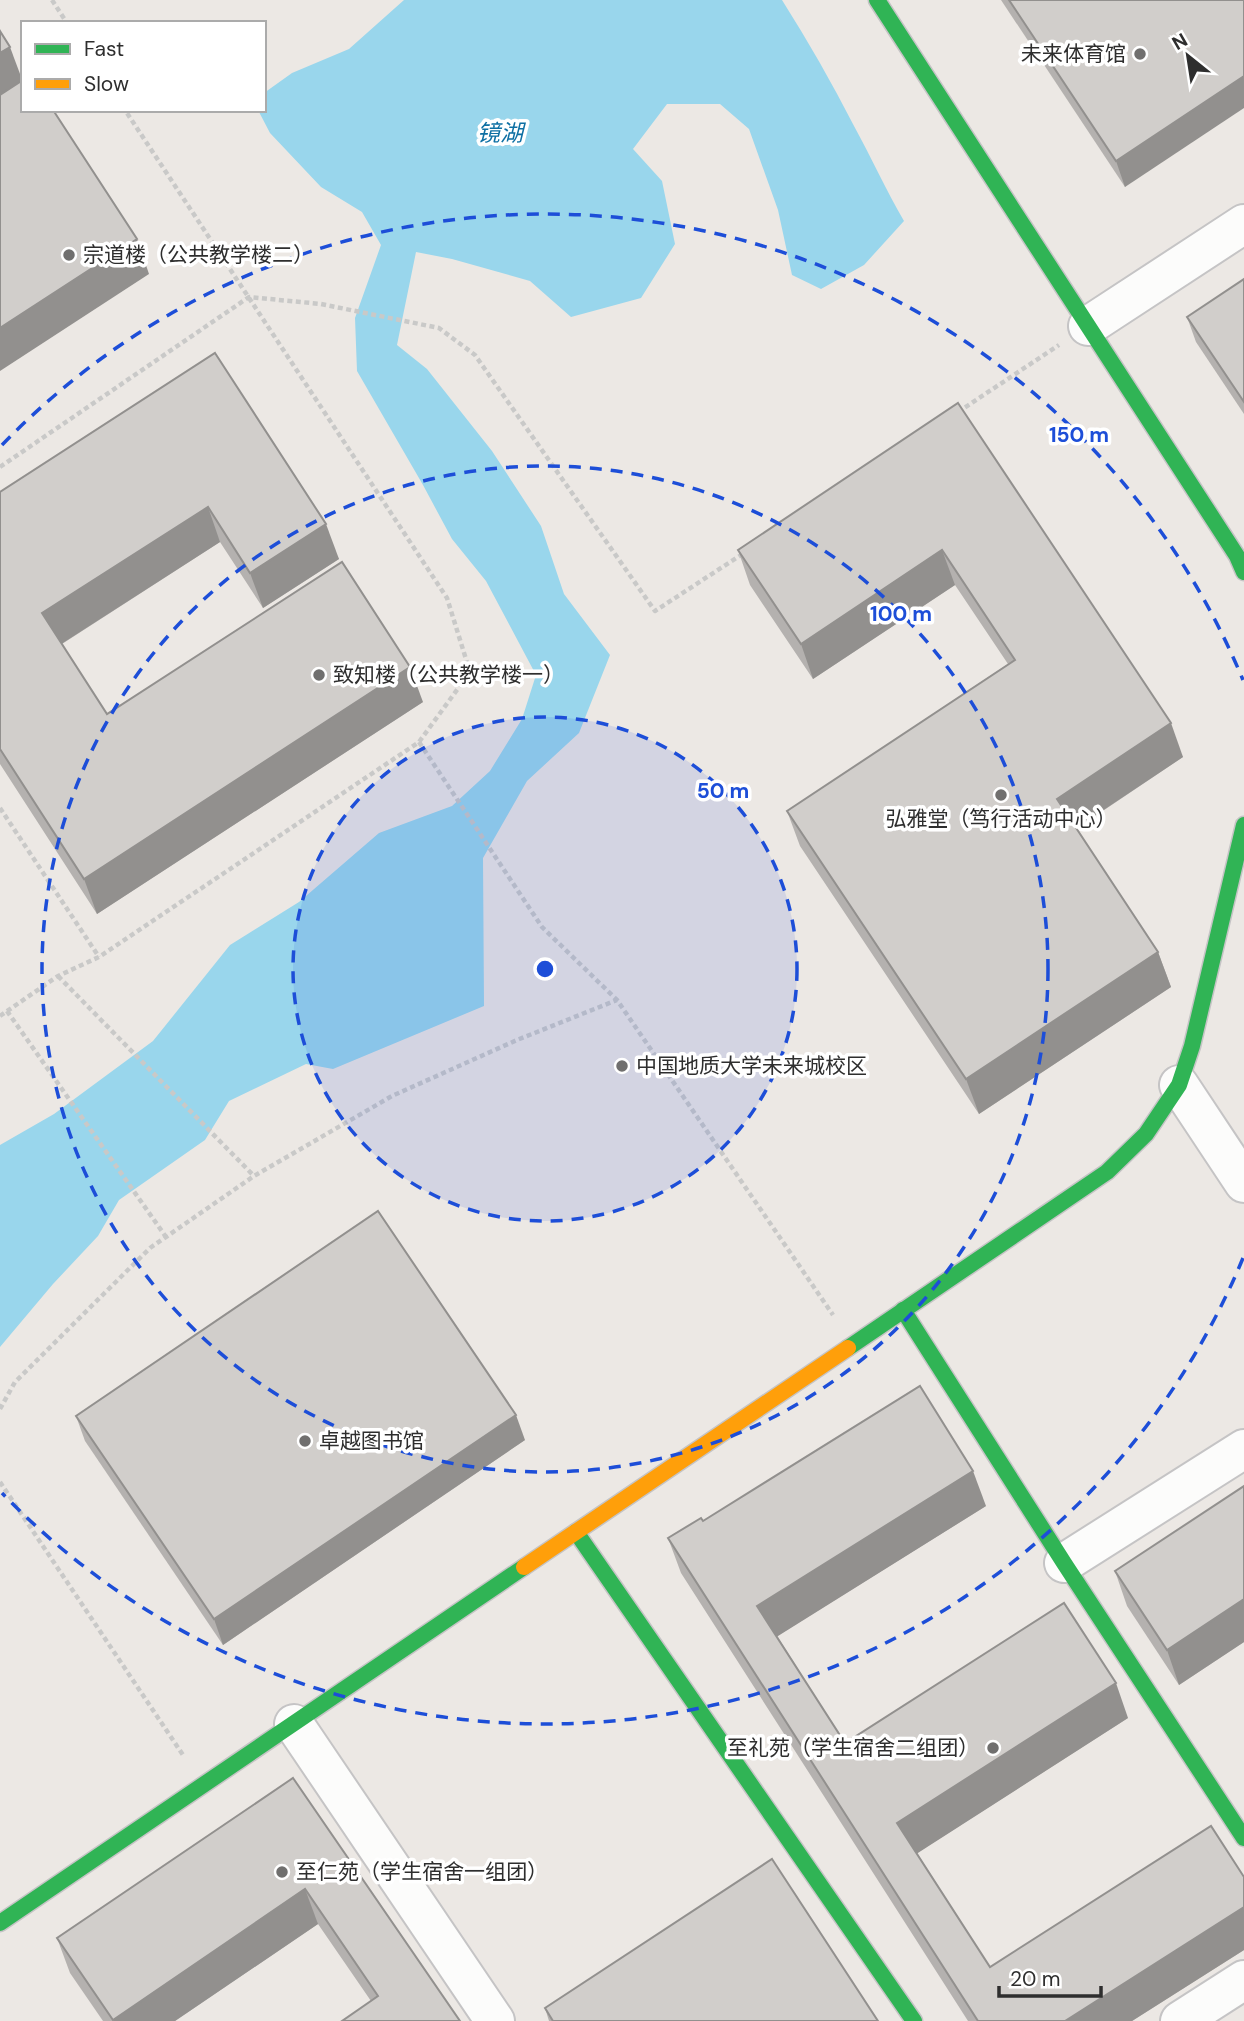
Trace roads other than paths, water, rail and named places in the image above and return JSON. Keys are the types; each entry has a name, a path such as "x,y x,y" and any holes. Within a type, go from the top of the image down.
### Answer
{"street":[{"path":"877,0 1237,556 1244,572"},
{"path":"1088,326 1244,225"},
{"path":"0,1923 1107,1172 1146,1133 1178,1085 1192,1046 1244,825"},
{"path":"1178,1085 1244,1183"},
{"path":"902,1310 1244,1838"},
{"path":"1064,1563 1244,1450"},
{"path":"576,1532 914,2021"},
{"path":"294,1724 495,2021"},
{"path":"1180,2021 1244,1980"}],"water":[{"name":"镜湖","path":"404,0 782,0 828,78 904,221 864,265 821,289 792,275 778,210 749,129 720,104 667,104 633,149 662,181 675,244 641,298 571,317 530,281 416,252 397,345 427,369 492,451 541,526 564,594 610,655 579,733 527,781 483,858 484,1006 333,1069 306,1064 229,1101 205,1140 119,1200 98,1236 0,1347 0,1145 54,1114 153,1041 230,945 299,902 379,833 452,806 490,771 522,719 536,675 486,581 452,539 357,371 355,318 381,245 362,212 321,187 270,133 259,112 266,112 266,92 292,73 349,49"}],"place":[{"name":"未来体育馆","path":"1140,54"},
{"name":"宗道楼（公共教学楼二）","path":"69,255"},
{"name":"致知楼（公共教学楼一）","path":"319,675"},
{"name":"弘雅堂（笃行活动中心）","path":"1001,795"},
{"name":"中国地质大学未来城校区","path":"622,1066"},
{"name":"卓越图书馆","path":"305,1441"},
{"name":"至礼苑（学生宿舍二组团）","path":"993,1748"},
{"name":"至仁苑（学生宿舍一组团）","path":"282,1872"}]}
